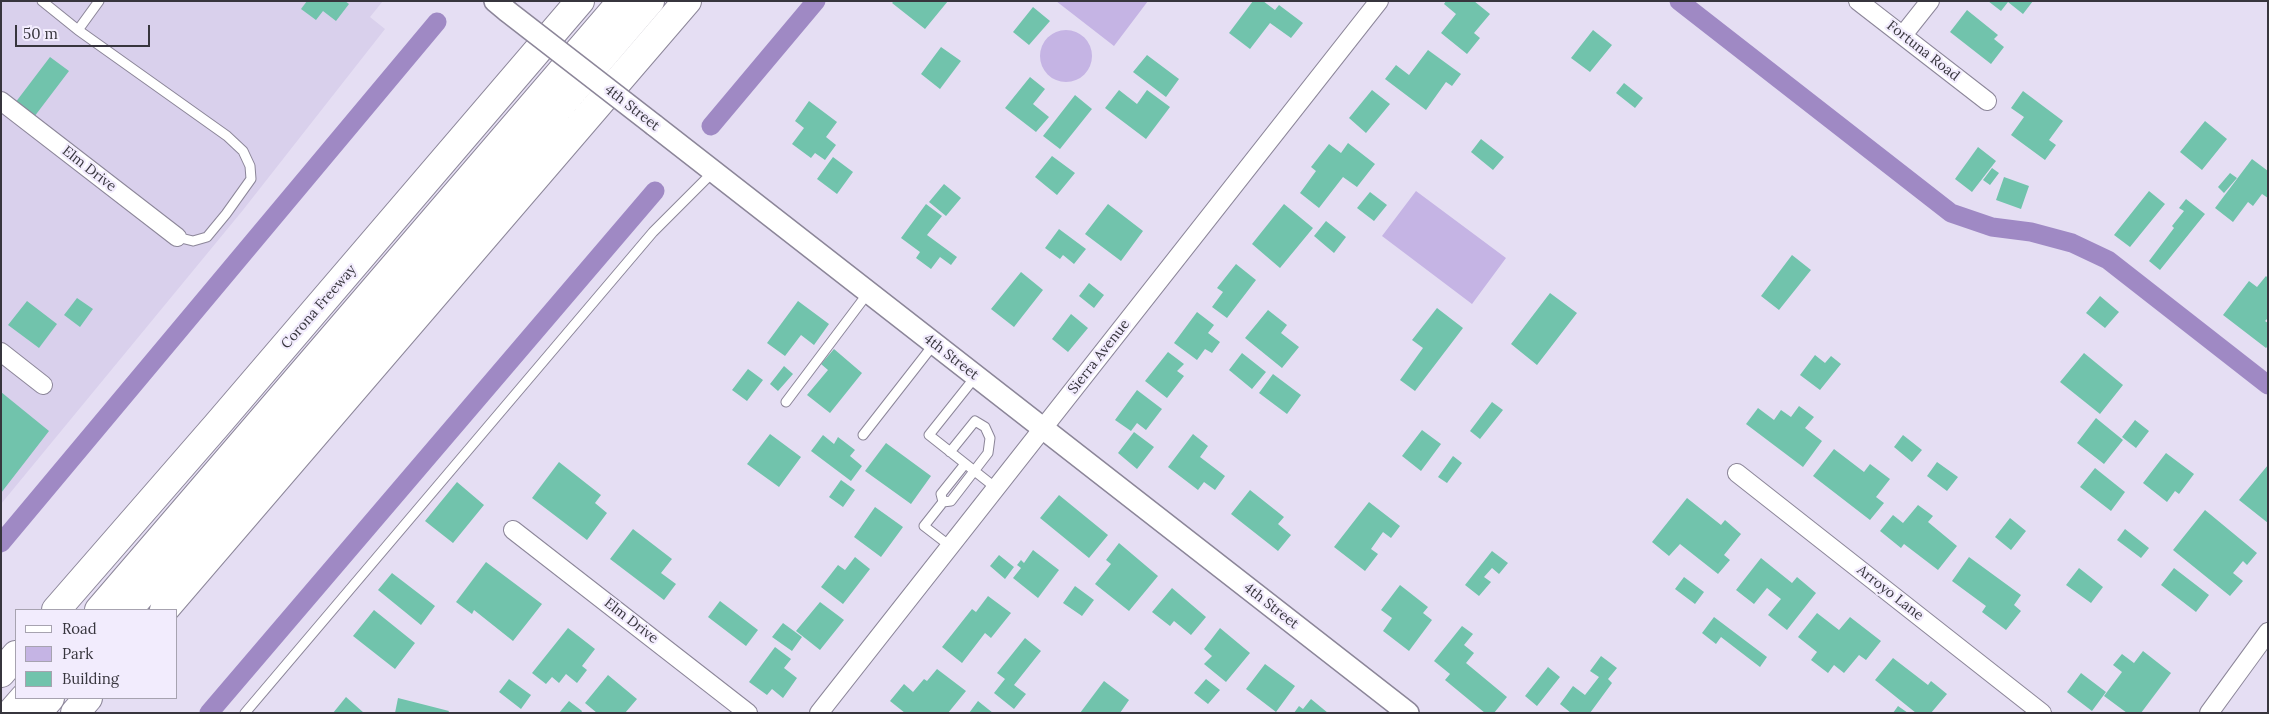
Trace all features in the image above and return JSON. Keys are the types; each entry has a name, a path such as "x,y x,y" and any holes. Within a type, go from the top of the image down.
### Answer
{"highway":[{"name":"Corona Freeway","path":"57,609 217,426 580,1"},
{"path":"100,609 622,1"},
{"path":"129,609 650,1"},
{"path":"165,609 687,1"},
{"path":"1,673 15,656"},
{"path":"11,713 23,699"},
{"path":"37,713 49,699"},
{"path":"75,713 87,699"}],"street":[{"name":"Sierra Avenue","path":"819,713 1379,1"},
{"name":"Fortuna Road","path":"1858,1 1987,101"},
{"path":"1903,35 1930,1"},
{"name":"4th Street","path":"501,6 1408,713"},
{"name":"Elm Drive","path":"1,101 177,237"},
{"path":"1,352 43,385"},
{"name":"Arroyo Lane","path":"1737,473 2042,713"},
{"name":"Elm Drive","path":"513,530 748,713"},
{"path":"2209,713 2268,632"}],"lane":[{"path":"42,1 78,30 227,136 243,151 250,166 251,179 226,214 207,236 193,241 177,237"},
{"path":"78,30 99,1"},
{"path":"245,713 653,232 710,169"},
{"path":"786,402 869,292"},
{"path":"863,435 934,344"},
{"path":"976,376 929,435 996,488"},
{"path":"950,452 975,421 985,427 990,438 988,453 951,501 943,502 924,526 950,546"},
{"path":"943,502 941,494 965,464"}],"shaded area":[{"path":"1,1 383,1 370,17 385,29 243,210 1,504"}],"green space":[{"path":"1056,1 1148,1 1114,46"},
{"path":"1066,30 1076,32 1084,38 1090,46 1092,56 1090,66 1084,74 1076,80 1066,82 1056,80 1048,74 1042,66 1040,56 1042,46 1048,38 1056,32"},
{"path":"1416,191 1506,258 1472,304 1382,236"}],"building":[{"path":"307,1 345,1 349,4 336,21 323,11 316,20 301,9"},
{"path":"894,1 948,1 925,29 892,3"},
{"path":"1253,1 1263,1 1275,10 1279,5 1303,23 1291,38 1270,23 1250,49 1229,33"},
{"path":"1446,1 1474,1 1490,14 1474,33 1480,38 1467,54 1441,33 1456,14 1444,4"},
{"path":"1988,1 2033,1 2023,14 2008,2 2001,11"},
{"path":"1033,7 1050,21 1029,45 1013,32"},
{"path":"1967,10 1998,35 1994,39 2004,47 1991,64 1950,32"},
{"path":"1593,30 1612,45 1590,72 1571,58"},
{"path":"941,47 961,61 940,89 921,74"},
{"path":"1428,50 1461,74 1452,86 1446,82 1426,110 1385,79 1396,65 1409,75"},
{"path":"1147,55 1179,79 1166,97 1133,72"},
{"path":"50,57 69,71 31,121 12,107"},
{"path":"1030,77 1045,89 1033,104 1049,117 1036,132 1005,108"},
{"path":"1624,83 1643,98 1635,108 1616,93"},
{"path":"1119,90 1137,104 1147,90 1170,107 1146,139 1105,108"},
{"path":"1372,90 1390,104 1366,133 1349,118"},
{"path":"2023,91 2063,121 2049,140 2056,145 2045,160 2011,135 2024,117 2011,108"},
{"path":"1075,95 1092,109 1060,149 1043,136"},
{"path":"809,101 837,122 826,137 836,145 825,160 815,153 811,158 792,144 804,128 795,121"},
{"path":"2205,121 2227,139 2202,170 2180,152"},
{"path":"1481,139 1504,157 1493,170 1471,152"},
{"path":"1348,143 1375,164 1357,187 1343,177 1319,208 1300,193 1316,171 1311,167 1329,144 1341,153"},
{"path":"1978,147 1996,161 1972,192 1955,179"},
{"path":"1052,156 1075,173 1057,195 1035,177"},
{"path":"833,157 853,172 837,194 817,179"},
{"path":"2252,159 2268,171 2268,198 2262,194 2253,206 2248,202 2233,222 2215,208"},
{"path":"1992,168 1999,173 1990,185 1983,180"},
{"path":"2230,173 2237,178 2224,193 2218,187"},
{"path":"2004,177 2029,186 2021,209 1996,200"},
{"path":"944,184 961,198 946,216 929,202"},
{"path":"2149,191 2165,204 2130,247 2114,235"},
{"path":"1370,192 1387,205 1374,221 1357,208"},
{"path":"2186,199 2205,214 2160,270 2149,261 2174,228 2172,226 2184,211 2179,208"},
{"path":"926,204 942,216 927,235 957,257 951,265 940,257 931,269 916,258 920,252 901,238"},
{"path":"1108,204 1143,231 1121,261 1085,234"},
{"path":"1284,204 1313,228 1280,268 1252,244"},
{"path":"1326,221 1346,237 1334,253 1314,236"},
{"path":"1059,229 1086,249 1074,264 1063,255 1060,259 1045,248"},
{"path":"1792,255 1811,270 1779,310 1761,296"},
{"path":"1236,264 1256,280 1227,318 1212,307 1223,292 1217,288"},
{"path":"1021,272 1043,290 1014,327 991,309"},
{"path":"2266,276 2268,278 2268,318 2265,321 2268,323 2268,346 2266,348 2223,315 2249,281 2257,287"},
{"path":"1089,283 1104,295 1094,308 1079,296"},
{"path":"1550,293 1577,313 1537,365 1511,344"},
{"path":"2100,296 2119,312 2105,328 2086,313"},
{"path":"77,298 93,309 80,327 64,315"},
{"path":"27,301 57,324 39,348 8,325"},
{"path":"798,301 829,324 814,345 801,335 785,356 767,343"},
{"path":"1437,308 1463,328 1415,391 1400,380 1423,348 1412,340"},
{"path":"1268,310 1287,325 1281,333 1299,347 1282,368 1245,338"},
{"path":"1197,312 1214,325 1208,333 1220,342 1212,353 1205,349 1197,360 1174,343"},
{"path":"1071,314 1088,328 1068,352 1052,339"},
{"path":"834,349 862,373 830,413 807,395 828,370 821,364"},
{"path":"1168,352 1184,364 1177,371 1184,376 1167,398 1145,381"},
{"path":"1242,353 1266,372 1252,389 1229,370"},
{"path":"2084,353 2123,385 2100,414 2060,382"},
{"path":"1815,355 1825,363 1831,356 1841,364 1820,390 1800,375"},
{"path":"784,366 793,374 778,391 770,384"},
{"path":"748,369 763,380 747,401 732,390"},
{"path":"1273,374 1301,395 1287,414 1259,393"},
{"path":"1137,390 1162,409 1146,430 1137,423 1131,431 1115,420"},
{"path":"1,392 49,431 1,493"},
{"path":"1492,402 1503,410 1480,439 1470,431"},
{"path":"1799,406 1814,417 1805,428 1822,441 1803,467 1746,424 1758,408 1774,420 1781,410 1791,417"},
{"path":"2096,418 2123,440 2104,464 2077,443"},
{"path":"2135,420 2149,431 2136,448 2122,437"},
{"path":"1422,430 1441,444 1421,471 1402,456"},
{"path":"1134,432 1154,447 1137,469 1118,453"},
{"path":"770,434 801,457 779,487 747,464"},
{"path":"1193,434 1208,446 1200,457 1225,476 1215,490 1204,482 1198,490 1168,467"},
{"path":"823,435 834,444 838,437 855,450 850,456 862,466 851,481 811,451"},
{"path":"1903,435 1922,450 1912,462 1894,447"},
{"path":"886,443 931,476 911,504 865,471"},
{"path":"1834,449 1864,472 1870,464 1890,479 1876,497 1884,503 1870,520 1813,476"},
{"path":"2166,453 2194,474 2179,494 2175,491 2167,502 2143,483"},
{"path":"1453,456 1462,463 1447,483 1438,477"},
{"path":"559,462 601,495 595,503 607,513 587,540 532,498"},
{"path":"1937,462 1958,477 1947,491 1927,476"},
{"path":"2268,465 2268,523 2239,500"},
{"path":"2095,468 2125,492 2111,511 2080,487"},
{"path":"841,480 855,490 843,507 829,497"},
{"path":"457,482 484,505 453,543 425,521"},
{"path":"1250,490 1284,517 1278,524 1291,535 1278,551 1231,514"},
{"path":"1059,495 1108,535 1089,558 1040,518"},
{"path":"1687,498 1721,525 1725,520 1741,534 1724,555 1730,560 1718,574 1680,544 1669,556 1652,542"},
{"path":"1369,502 1400,526 1391,538 1383,532 1371,549 1378,554 1365,571 1334,547"},
{"path":"1918,505 1933,516 1928,522 1957,546 1938,570 1904,544 1901,548 1880,531 1893,515 1903,523"},
{"path":"875,507 903,527 881,557 854,537"},
{"path":"2205,510 2257,553 2247,565 2243,561 2233,573 2243,581 2230,596 2173,550"},
{"path":"2010,518 2026,531 2011,550 1995,537"},
{"path":"633,529 672,559 661,573 676,584 664,600 610,559"},
{"path":"2125,529 2149,548 2141,558 2117,540"},
{"path":"1119,543 1158,576 1129,611 1095,584 1111,564 1106,560"},
{"path":"1033,550 1059,570 1038,598 1013,578 1021,568 1017,565 1021,560 1024,563"},
{"path":"1492,551 1508,563 1499,574 1492,568 1484,577 1491,582 1479,596 1465,585"},
{"path":"999,555 1014,567 1005,579 990,566"},
{"path":"855,557 870,569 843,604 821,587 838,565 845,570"},
{"path":"1969,557 2021,595 2014,605 2021,611 2006,630 1982,612 1986,606 1952,581"},
{"path":"1761,558 1792,583 1797,577 1816,593 1787,630 1768,615 1781,599 1767,588 1754,604 1736,590"},
{"path":"486,562 542,604 513,641 474,610 472,614 456,602"},
{"path":"2079,568 2103,587 2091,603 2066,585"},
{"path":"2174,568 2209,595 2196,612 2161,585"},
{"path":"392,573 435,606 421,625 378,590"},
{"path":"1684,577 1704,592 1695,604 1675,589"},
{"path":"1400,585 1428,607 1423,613 1432,620 1409,651 1383,631 1392,618 1381,610"},
{"path":"1075,586 1094,600 1082,616 1063,603"},
{"path":"1172,588 1206,617 1191,635 1174,621 1170,626 1152,612"},
{"path":"988,596 1011,613 991,638 985,633 962,663 942,647 972,609 976,612"},
{"path":"720,601 758,630 746,646 708,617"},
{"path":"820,602 844,620 820,650 796,631"},
{"path":"374,610 415,643 395,669 353,636"},
{"path":"1817,613 1839,630 1850,617 1881,641 1866,660 1859,655 1844,673 1834,665 1828,673 1811,660 1817,652 1798,637"},
{"path":"1714,617 1767,657 1760,667 1721,637 1716,644 1702,633"},
{"path":"783,623 802,637 792,651 772,637"},
{"path":"1462,626 1473,634 1464,645 1474,653 1466,663 1507,697 1494,713 1485,713 1445,680 1450,674 1434,661"},
{"path":"568,628 595,649 582,666 587,670 577,683 566,674 559,683 552,677 546,684 532,673"},
{"path":"1220,628 1250,653 1226,682 1204,664 1212,656 1204,649"},
{"path":"1025,638 1041,651 1014,685 1026,694 1014,709 994,693 1005,679 997,673"},
{"path":"775,647 791,659 784,668 797,678 783,698 772,689 767,695 749,682"},
{"path":"2143,651 2171,673 2141,713 2127,713 2104,696 2122,672 2113,665 2122,654 2134,663"},
{"path":"1601,656 1617,668 1608,679 1612,683 1590,713 1571,713 1560,704 1573,686 1585,695 1599,677 1590,671"},
{"path":"1893,658 1928,685 1931,681 1947,694 1931,713 1916,713 1875,680"},
{"path":"1265,664 1295,686 1276,712 1246,689"},
{"path":"1548,667 1560,677 1537,706 1525,696"},
{"path":"937,669 966,691 948,713 905,713 890,701 904,684 913,692 924,679 927,681"},
{"path":"2081,673 2106,692 2092,711 2067,692"},
{"path":"608,675 637,699 625,713 597,713 585,703"},
{"path":"509,679 531,695 521,709 499,692"},
{"path":"1206,679 1220,690 1208,704 1194,693"},
{"path":"1104,681 1129,700 1120,713 1080,713"},
{"path":"346,697 364,713 333,713"},
{"path":"398,698 449,711 448,713 395,713"},
{"path":"1311,699 1328,713 1294,713 1299,706 1303,709"},
{"path":"569,701 582,711 581,713 559,713"},
{"path":"978,701 993,713 969,713"},
{"path":"1898,706 1908,713 1893,713"}],"waterway":[{"path":"711,126 816,1"},
{"path":"1679,1 1951,213 1992,227 2031,232 2072,243 2108,260 2268,385"},
{"path":"1,543 437,22"},
{"path":"209,713 655,191"}]}
